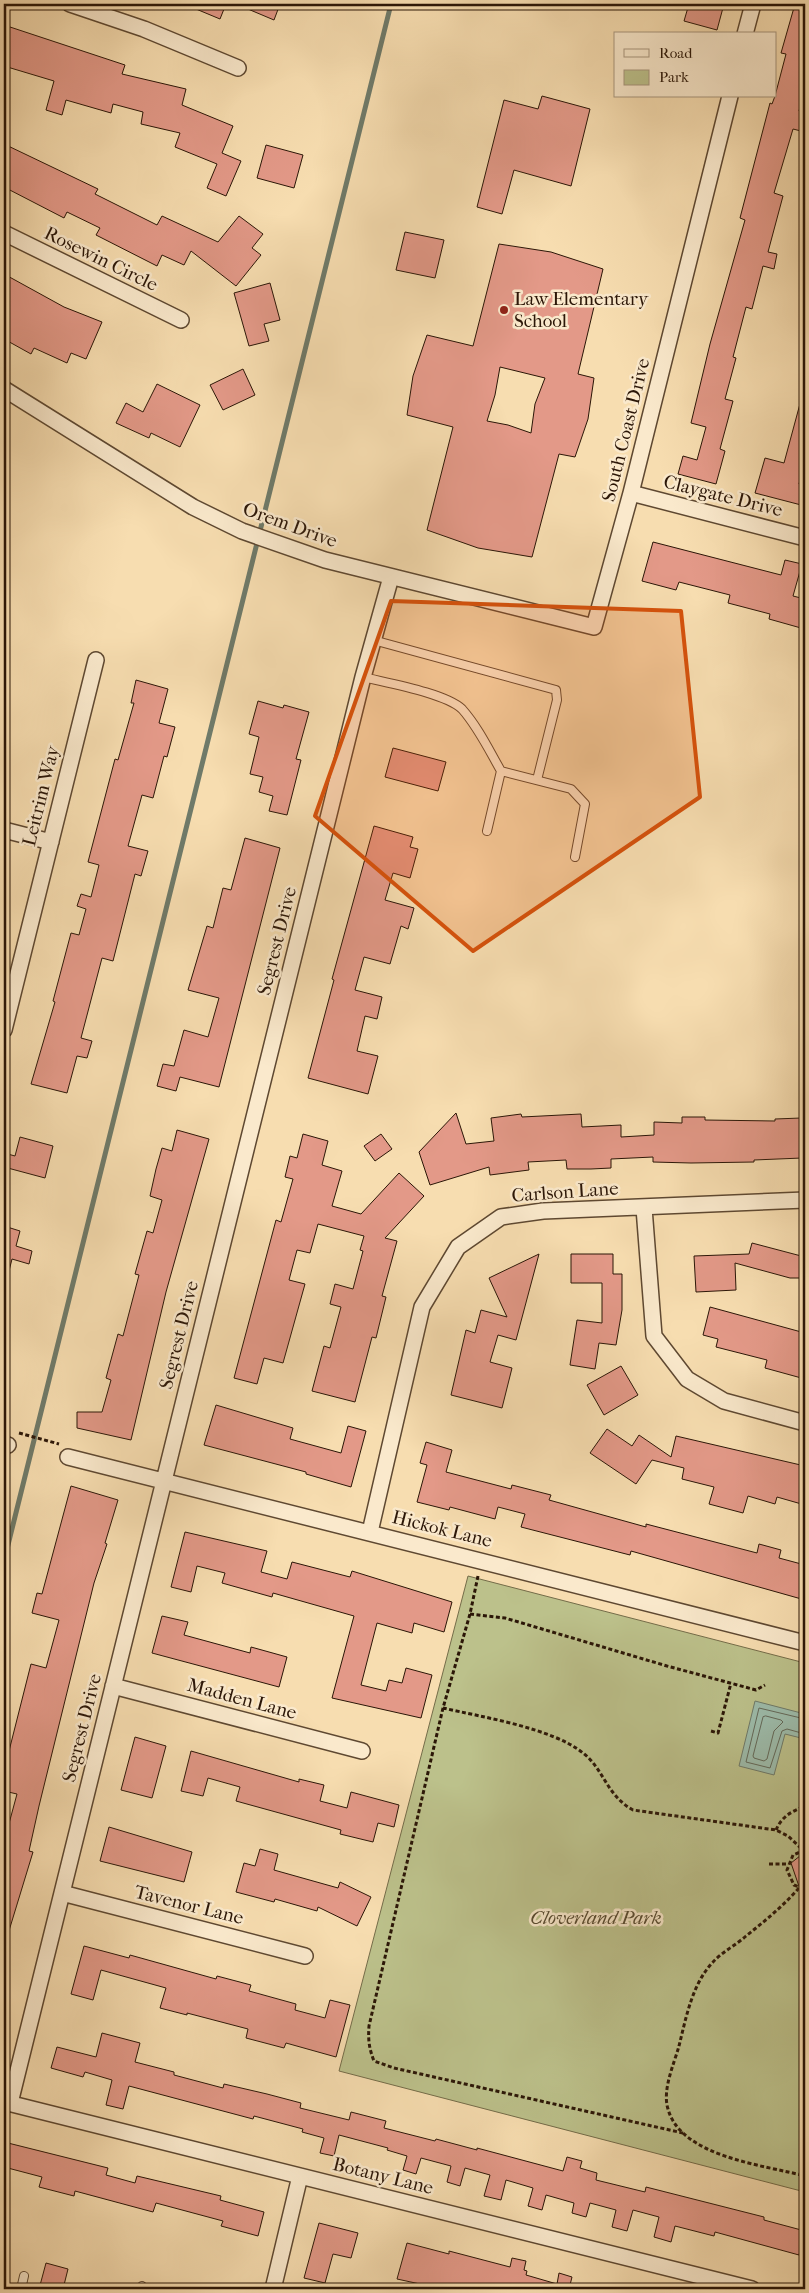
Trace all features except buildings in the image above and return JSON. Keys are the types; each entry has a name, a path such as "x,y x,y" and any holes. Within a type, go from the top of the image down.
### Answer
{"street":[{"path":"70,4 144,29 238,68"},
{"path":"746,32 753,4"},
{"name":"South Coast Drive","path":"594,627 632,493 730,98"},
{"name":"Rosewin Circle","path":"4,233 181,320"},
{"name":"Orem Drive","path":"4,389 193,506 242,531 325,560 594,627"},
{"name":"Claygate Drive","path":"632,493 805,538"},
{"name":"Segrest Drive","path":"7,2102 62,1893 363,677 391,577"},
{"name":"Leitrim Way","path":"4,1030 96,660"},
{"path":"4,830 50,842"},
{"name":"Carlson Lane","path":"370,1532 422,1308 458,1248 500,1217 543,1211 805,1200"},
{"path":"644,1208 654,1336 687,1379 724,1401 805,1423"},
{"name":"Hickok Lane","path":"68,1457 805,1643"},
{"name":"Madden Lane","path":"113,1686 362,1751"},
{"name":"Tavenor Lane","path":"62,1893 306,1956"},
{"name":"Botany Lane","path":"7,2102 752,2289"},
{"path":"272,2289 300,2176"}],"lane":[{"path":"373,640 556,690 556,700 537,780"},
{"path":"363,677 447,699 461,709 480,734 501,772 487,832"},
{"path":"501,772 571,789 586,804 575,857"},
{"path":"21,2289 24,2276"}],"path":[{"path":"24,1435 57,1443"},
{"path":"481,1560 470,1614 443,1708 370,2026 367,2041 374,2061 394,2068 683,2133"},
{"path":"470,1614 490,1614 756,1690 765,1685"},
{"path":"711,1732 718,1733 731,1683"},
{"path":"443,1708 516,1726 568,1744 582,1752 592,1762 614,1796 632,1810 776,1830 788,1836 804,1850 793,1855 787,1870 790,1881 799,1888 805,1889"},
{"path":"776,1830 781,1819 786,1814 805,1806"},
{"path":"769,1864 788,1864"},
{"path":"799,1888 777,1912 713,1962 700,1982 690,2004 667,2092 668,2109 683,2133 697,2144 718,2154 805,2176"}],"highlighted area":[{"path":"391,601 681,611 700,797 473,951 315,816"}],"green space":[{"name":"Cloverland Park","path":"468,1576 805,1663 805,2192 339,2071"}],"water":[{"path":"755,1701 805,1714 805,1739 785,1734 774,1775 739,1766"}],"waterway":[{"path":"4,1561 391,4"}],"place":[{"name":"Law Elementary School","path":"504,310"}]}
